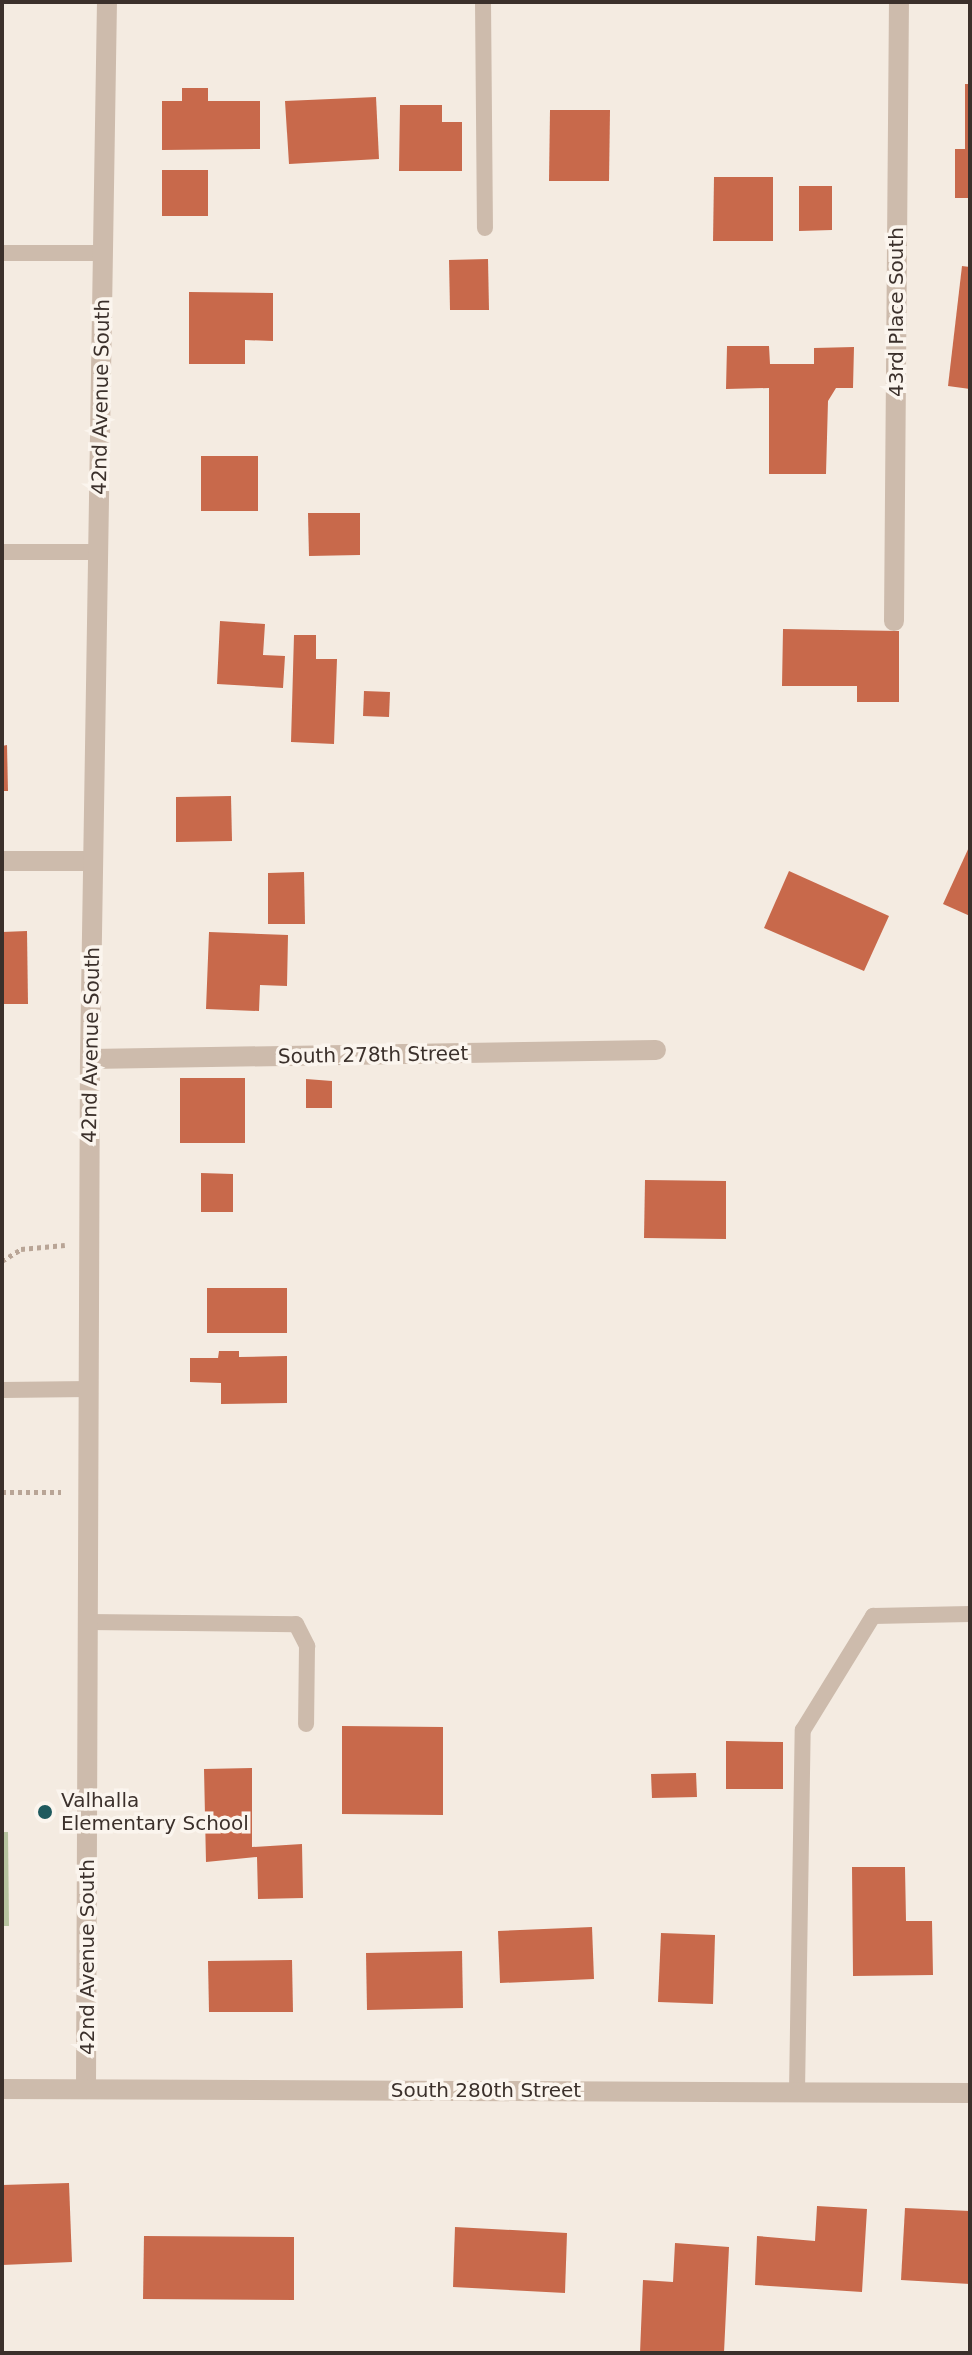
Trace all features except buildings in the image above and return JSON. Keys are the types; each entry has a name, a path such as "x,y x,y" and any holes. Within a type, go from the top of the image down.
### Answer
{"street":[{"name":"42nd Avenue South","path":"86,2088 90,1059 107,2"},
{"name":"43rd Place South","path":"894,621 899,2"},
{"path":"2,861 93,861"},
{"name":"South 278th Street","path":"90,1059 656,1050"},
{"name":"South 280th Street","path":"2,2089 970,2093"}],"lane":[{"path":"483,2 485,228"},
{"path":"2,253 103,253"},
{"path":"2,552 98,552"},
{"path":"2,1390 89,1389"},
{"path":"797,2092 803,1730 873,1616 970,1614"},
{"path":"88,1622 296,1624 307,1646 306,1724"}],"path":[{"path":"2,1261 21,1249 90,1243"},
{"path":"2,1492 89,1492"}],"green space":[{"path":"2,1832 8,1832 9,1926 2,1926"}],"place":[{"name":"Valhalla Elementary School","path":"45,1812"}]}
